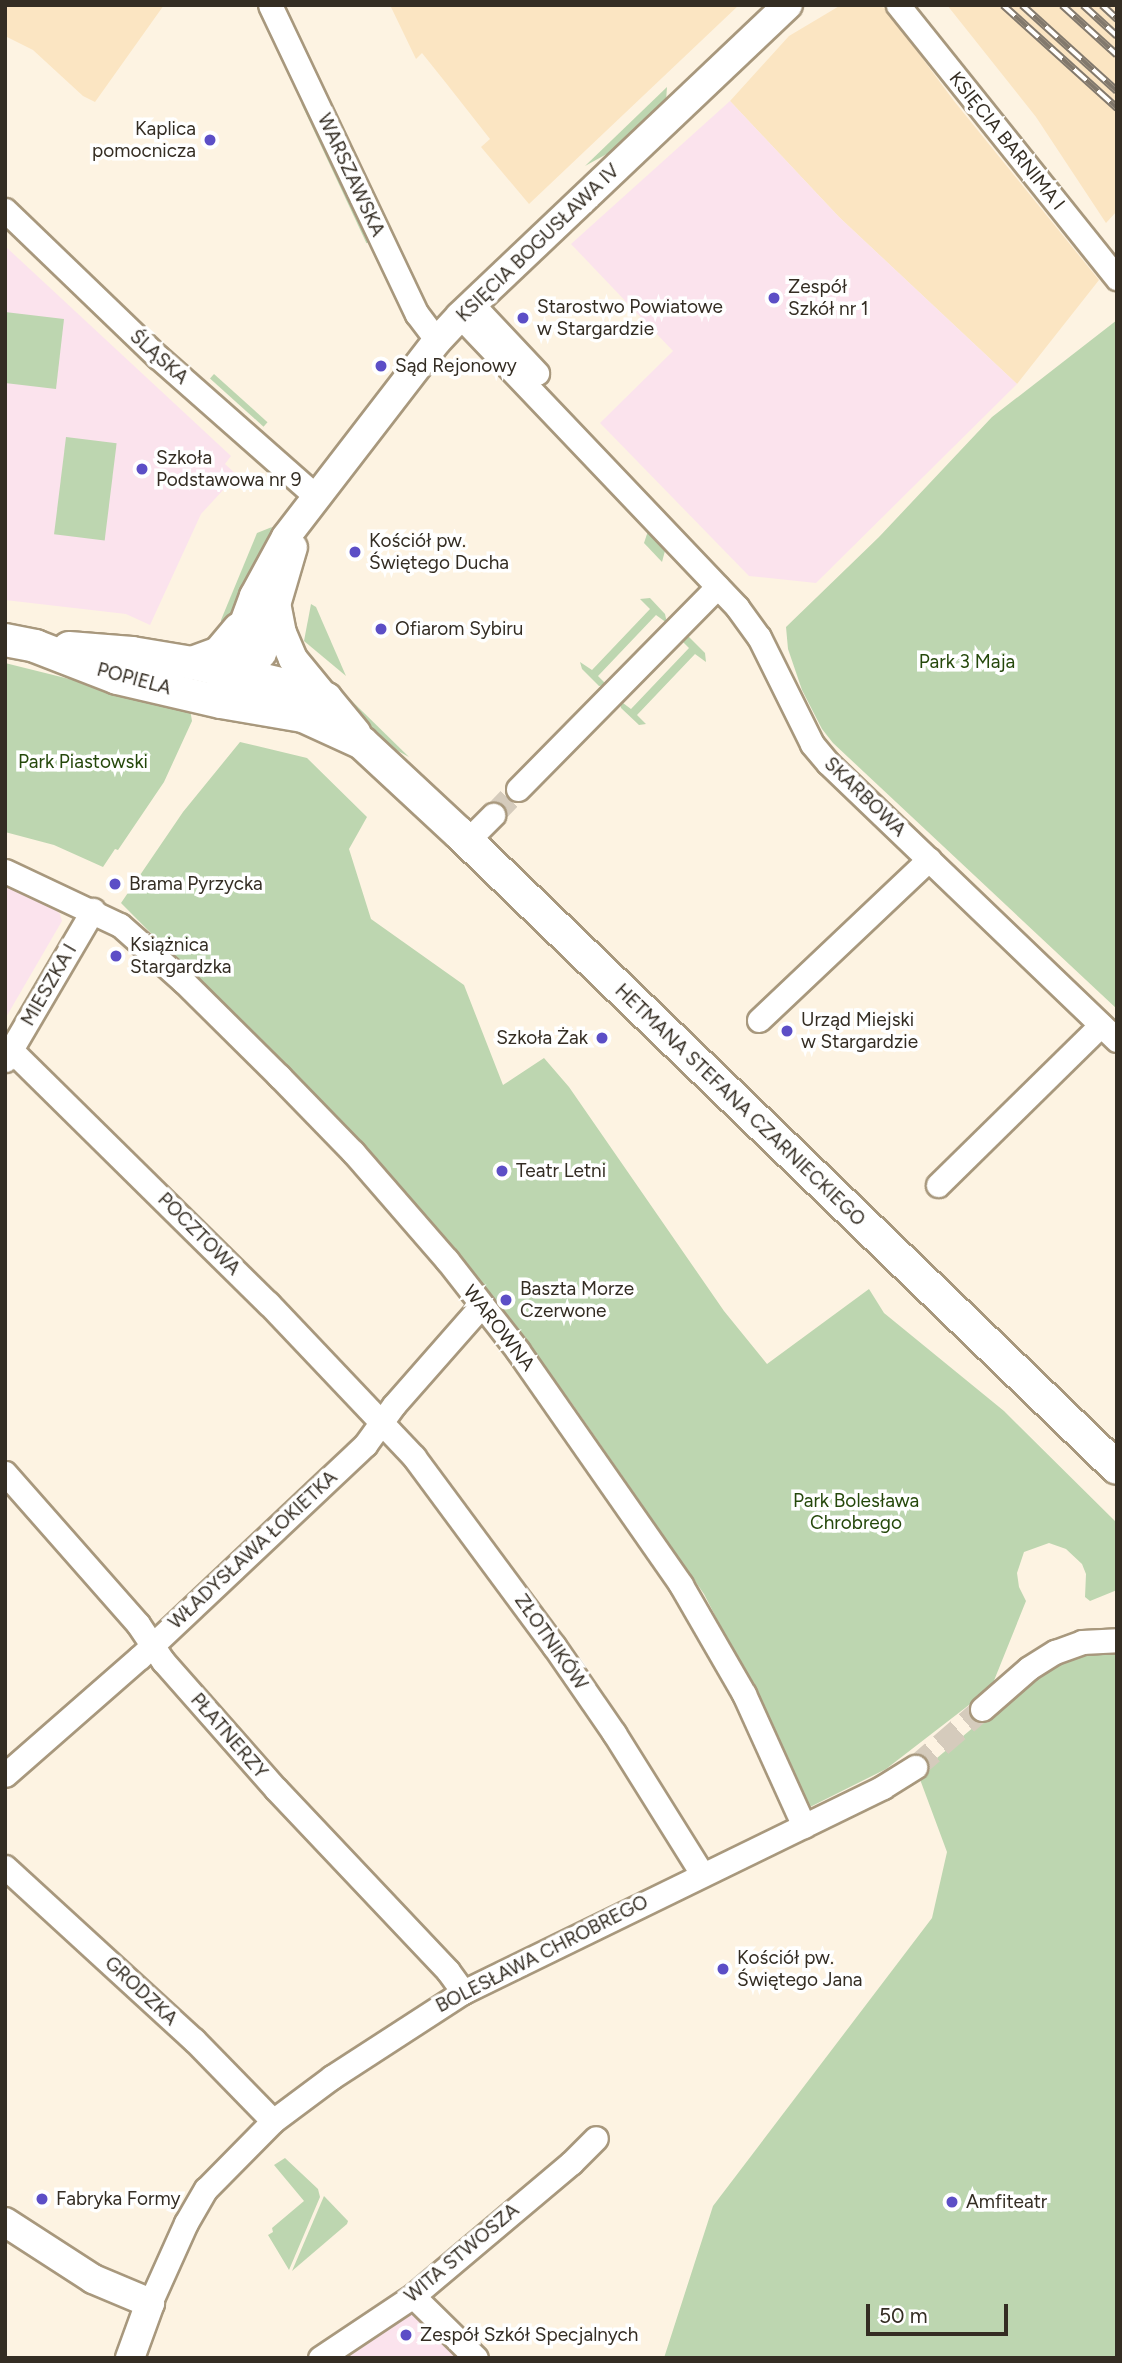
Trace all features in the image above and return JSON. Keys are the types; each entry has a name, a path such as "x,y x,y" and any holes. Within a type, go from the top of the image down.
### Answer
{"main road":[{"path":"184,677 219,653 239,629"},
{"name":"POPIELA","path":"20,643 132,653 184,677 235,690"},
{"path":"235,690 298,688 326,699 347,721 362,743"},
{"path":"235,690 266,709 303,716 362,743"},
{"name":"HETMANA STEFANA CZARNIECKIEGO","path":"362,743 1117,1468"}],"street":[{"name":"WARSZAWSKA","path":"270,5 417,314 437,341"},
{"name":"KSIĘCIA BOGUSŁAWA IV","path":"235,690 234,653 239,629 267,569 315,500 437,341 466,310 788,5"},
{"name":"KSIĘCIA BARNIMA I","path":"898,5 1117,278"},
{"name":"ŚLĄSKA","path":"5,211 158,357 315,500"},
{"name":"SKARBOWA","path":"466,310 570,429 737,607 759,637 812,744 847,783 1109,1032"},
{"name":"KSIĘCIA BOGUSŁAWA IV","path":"235,690 259,658 277,608 294,543 315,500"},
{"path":"517,789 717,587"},
{"path":"277,608 289,651 326,699"},
{"path":"467,841 492,815"},
{"path":"759,1020 929,859"},
{"name":"WAROWNA","path":"5,870 93,909 120,925 184,982 353,1152 447,1260 554,1401 681,1585 744,1694 804,1826"},
{"name":"MIESZKA I","path":"8,1055 93,909"},
{"path":"938,1185 1109,1032"},
{"name":"POCZTOWA","path":"8,1055 268,1303 382,1422"},
{"name":"WŁADYSŁAWA ŁOKIETKA","path":"5,1775 153,1644 365,1445 481,1306"},
{"name":"ZŁOTNIKÓW","path":"382,1422 414,1457 507,1579 614,1733 702,1874"},
{"name":"PŁATNERZY","path":"5,1473 153,1644 163,1661 276,1789 463,1992"},
{"path":"982,1709 1029,1668 1055,1652 1082,1642 1117,1640"},
{"name":"BOLESŁAWA CHROBREGO","path":"130,2358 150,2303 186,2223 206,2189 273,2121 331,2077 463,1992 883,1787 915,1767"},
{"name":"GRODZKA","path":"5,1867 194,2039 273,2121"},
{"name":"WITA STWOSZA","path":"320,2358 413,2296 571,2163 596,2138"},
{"path":"5,2222 93,2278 150,2303"},
{"path":"413,2296 476,2358"}],"shaded area":[{"path":"5,5 164,5 95,102 83,96 33,50 5,36"},
{"path":"390,5 739,5 529,204 481,147 490,139 422,53 416,59"},
{"path":"841,5 876,5 885,8 954,101 1099,280 1017,384 839,217 730,101 789,36"},
{"path":"947,5 1117,5 1117,211 1106,223 1036,117"},
{"name":"Zespół Szkół nr 1","path":"730,101 839,217 1017,384 816,583 749,576 600,423 673,351 571,244"},
{"name":"Szkoła Podstawowa nr 9","path":"5,246 231,456 225,464 237,475 201,514 150,625 126,614 5,600"},
{"path":"5,883 48,903 60,914 62,921 5,1019"},
{"name":"Zespół Szkół Specjalnych","path":"412,2311 459,2358 344,2358"}],"green space":[{"path":"667,87 666,101 614,150 585,166"},
{"path":"305,102 370,242 366,243 301,104"},
{"path":"5,312 64,319 56,389 5,383"},
{"name":"Park 3 Maja","path":"1117,320 1117,1009 833,743 822,729 802,690 788,649 786,627 879,537 992,417"},
{"path":"214,374 268,422 263,427 210,378"},
{"path":"66,437 117,443 105,540 54,534"},
{"path":"272,527 227,631 222,629 221,620 257,533"},
{"path":"649,528 666,547 662,562 644,543"},
{"path":"650,598 665,614 667,623 656,615 598,676 607,685 599,686 582,669 580,662 592,670 650,609 640,599"},
{"path":"311,604 316,607 346,676 304,641"},
{"path":"689,637 705,653 706,662 695,654 637,715 646,724 639,725 621,708 619,700 631,709 689,648 679,638"},
{"path":"312,662 409,757 389,746 306,664"},
{"name":"Park Piastowski","path":"5,663 190,709 192,721 164,782 118,850 115,849 103,867 54,845 5,832"},
{"name":"Park Bolesława Chrobrego","path":"240,742 307,758 367,817 349,849 371,919 464,985 503,1085 544,1058 569,1087 724,1311 767,1364 869,1289 884,1313 1004,1411 1117,1523 1117,1590 1090,1601 1085,1597 1086,1574 1082,1564 1066,1549 1049,1543 1024,1552 1017,1573 1019,1587 1026,1601 991,1688 886,1769 806,1809 779,1740 704,1594 571,1402 502,1315 250,1033 121,903 183,812"},
{"path":"1117,1653 1117,2358 664,2358 713,2206 932,1918 947,1852 918,1774 1026,1683 1053,1666 1081,1655"},
{"path":"285,2158 318,2189 320,2197 289,2270 268,2235 273,2232 272,2228 304,2201 274,2165"},
{"path":"324,2196 348,2221 347,2224 292,2271"}],"tunnel":[{"path":"493,815 518,789"},
{"path":"915,1767 982,1709"}],"railway":[{"path":"1003,5 1117,108"},
{"path":"1022,5 1117,91"},
{"path":"1062,5 1117,55"},
{"path":"1083,5 1117,36"},
{"path":"1102,5 1117,19"}],"place":[{"name":"Kaplica pomocnicza","path":"210,140"},
{"name":"Zespół Szkół nr 1","path":"774,298"},
{"name":"Starostwo Powiatowe w Stargardzie","path":"523,318"},
{"name":"Sąd Rejonowy","path":"381,366"},
{"name":"Szkoła Podstawowa nr 9","path":"142,469"},
{"name":"Kościół pw. Świętego Ducha","path":"355,552"},
{"name":"Ofiarom Sybiru","path":"381,629"},
{"name":"Brama Pyrzycka","path":"115,884"},
{"name":"Książnica Stargardzka","path":"116,956"},
{"name":"Urząd Miejski w Stargardzie","path":"787,1031"},
{"name":"Szkoła Żak","path":"602,1038"},
{"name":"Teatr Letni","path":"502,1171"},
{"name":"Baszta Morze Czerwone","path":"506,1300"},
{"name":"Kościół pw. Świętego Jana","path":"723,1969"},
{"name":"Fabryka Formy","path":"42,2199"},
{"name":"Amfiteatr","path":"952,2202"},
{"name":"Zespół Szkół Specjalnych","path":"406,2335"}]}
